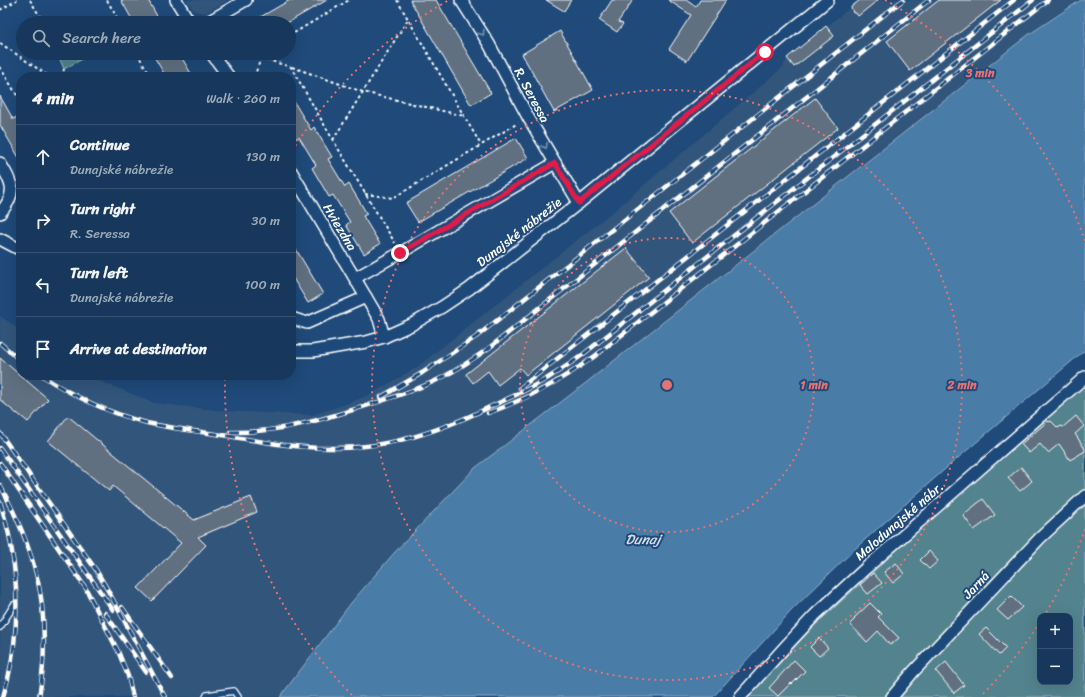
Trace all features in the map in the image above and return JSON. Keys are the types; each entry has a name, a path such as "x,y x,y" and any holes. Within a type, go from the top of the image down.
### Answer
{"street":[{"path":"176,0 186,16"},
{"path":"218,16 246,0"},
{"name":"R. Seressa","path":"461,0 489,44 528,117 579,203"},
{"name":"Dunajské nábrežie","path":"296,351 313,351 366,342 384,337 411,325 442,307 469,289 579,203 828,0"},
{"path":"216,60 225,72"},
{"path":"0,163 10,179 12,190 7,204 0,212"},
{"path":"355,278 555,163"},
{"name":"Hviezdna","path":"296,179 379,319 384,337"},
{"path":"0,239 16,247"},
{"path":"296,319 307,322 366,297"},
{"name":"Malodunajské nábr.","path":"740,697 784,647 815,615 866,568 1085,377"},
{"name":"Jarná","path":"892,697 918,666 1040,538 1085,496"}],"lane":[{"path":"0,627 14,605"},
{"path":"206,697 207,695 234,690 238,697"}],"path":[{"path":"0,10 18,0"},
{"path":"30,0 40,16"},
{"path":"107,0 116,16"},
{"path":"296,32 349,0"},
{"path":"397,0 481,145"},
{"path":"333,140 408,18"},
{"path":"0,43 16,54"},
{"path":"25,60 43,72"},
{"path":"141,60 148,72"},
{"path":"256,72 260,60"},
{"path":"268,60 363,92 464,116"},
{"path":"0,67 16,94"},
{"path":"291,67 294,72"},
{"path":"63,72 64,68"},
{"path":"296,76 400,253"},
{"path":"365,194 392,198 528,117"}],"shaded area":[{"path":"187,0 228,0 206,13 194,11"},
{"path":"860,0 1081,0 1028,35 587,382 475,468 395,552 351,603 280,697 0,697 0,316 16,327 16,380 97,380 154,403 225,411 312,415 346,404 371,394 417,367 616,209 783,67 787,58"}],"green space":[{"path":"60,60 81,60 64,69"},
{"path":"1085,385 1085,697 748,697 812,628 944,507"}],"water":[{"name":"Dunaj","path":"1081,0 1085,0 1085,350 952,463 859,545 792,610 713,697 280,697 351,603 395,552 475,468 587,382 1028,35"}],"building":[{"path":"121,0 148,0 157,16 130,16"},
{"path":"290,0 327,0 296,18 296,16 262,16"},
{"path":"410,0 436,0 491,93 471,105"},
{"path":"546,0 571,0 564,11"},
{"path":"612,0 633,0 618,22 623,24 617,32 599,20"},
{"path":"668,0 686,0 696,7 700,0 726,0 687,61 669,49 691,15"},
{"path":"860,0 878,0 858,16 856,13 853,13 851,7"},
{"path":"939,0 1001,0 910,71 887,41"},
{"path":"826,26 834,36 794,67 787,58"},
{"path":"560,31 593,90 554,112 522,54"},
{"path":"156,60 183,60 190,72 163,72"},
{"path":"0,96 13,119 16,118 16,152 0,125"},
{"path":"815,98 838,128 692,243 669,213"},
{"path":"296,105 311,130 314,127 332,157 328,159 345,187 349,184 367,214 363,216 380,244 364,254 346,225 350,222 333,195 329,197 312,168 316,165 299,137 296,138"},
{"path":"516,138 528,158 418,222 406,203"},
{"path":"626,248 649,277 526,375 520,368 498,385 488,371 473,383 466,374"},
{"path":"296,249 323,294 308,303 296,283"},
{"path":"0,358 16,372 16,380 26,380 48,399 28,422 0,400"},
{"path":"68,416 194,520 251,497 257,512 198,537 206,545 152,601 138,588 181,543 113,486 109,491 48,441"},
{"path":"1076,416 1084,426 1075,434 1085,451 1070,460 1059,444 1048,453 1040,444 1029,453 1021,444 1048,421 1051,421 1058,428 1061,426 1063,427"},
{"path":"1021,467 1032,481 1020,491 1008,478"},
{"path":"983,499 995,515 974,530 963,515"},
{"path":"929,551 938,561 929,569 920,560"},
{"path":"896,563 904,574 893,583 884,572"},
{"path":"873,573 882,583 868,594 860,585"},
{"path":"1011,596 1022,607 1008,620 997,610"},
{"path":"870,603 881,614 878,617 899,638 890,645 878,631 867,642 850,624 855,619 854,618"},
{"path":"986,628 1006,648 999,655 979,634"},
{"path":"819,638 828,648 819,656 810,647"},
{"path":"794,660 805,671 778,696 769,688"},
{"path":"946,662 964,685 954,693 936,671"}],"railway":[{"path":"381,397 422,373 476,337 903,0"},
{"path":"230,432 275,429 334,415 414,390 463,366 489,348 929,0"},
{"path":"520,388 1014,0"},
{"path":"49,380 92,404 147,423 258,441 315,448 351,448 394,442 414,437 454,423 508,399 569,365 1033,0"},
{"path":"488,413 517,402 544,389 595,356 1048,0"},
{"path":"0,343 16,357"},
{"path":"0,433 96,570 165,697"},
{"path":"0,448 113,610"},
{"path":"0,463 85,587 118,651 128,676 133,697"},
{"path":"0,485 27,543 40,589 44,639 39,697"},
{"path":"0,502 11,546 16,588 16,625 14,643 8,680 3,697"},
{"path":"122,607 172,678"},
{"path":"105,613 146,672"}],"route":[{"path":"400,253 555,163 579,203 765,52"}]}
